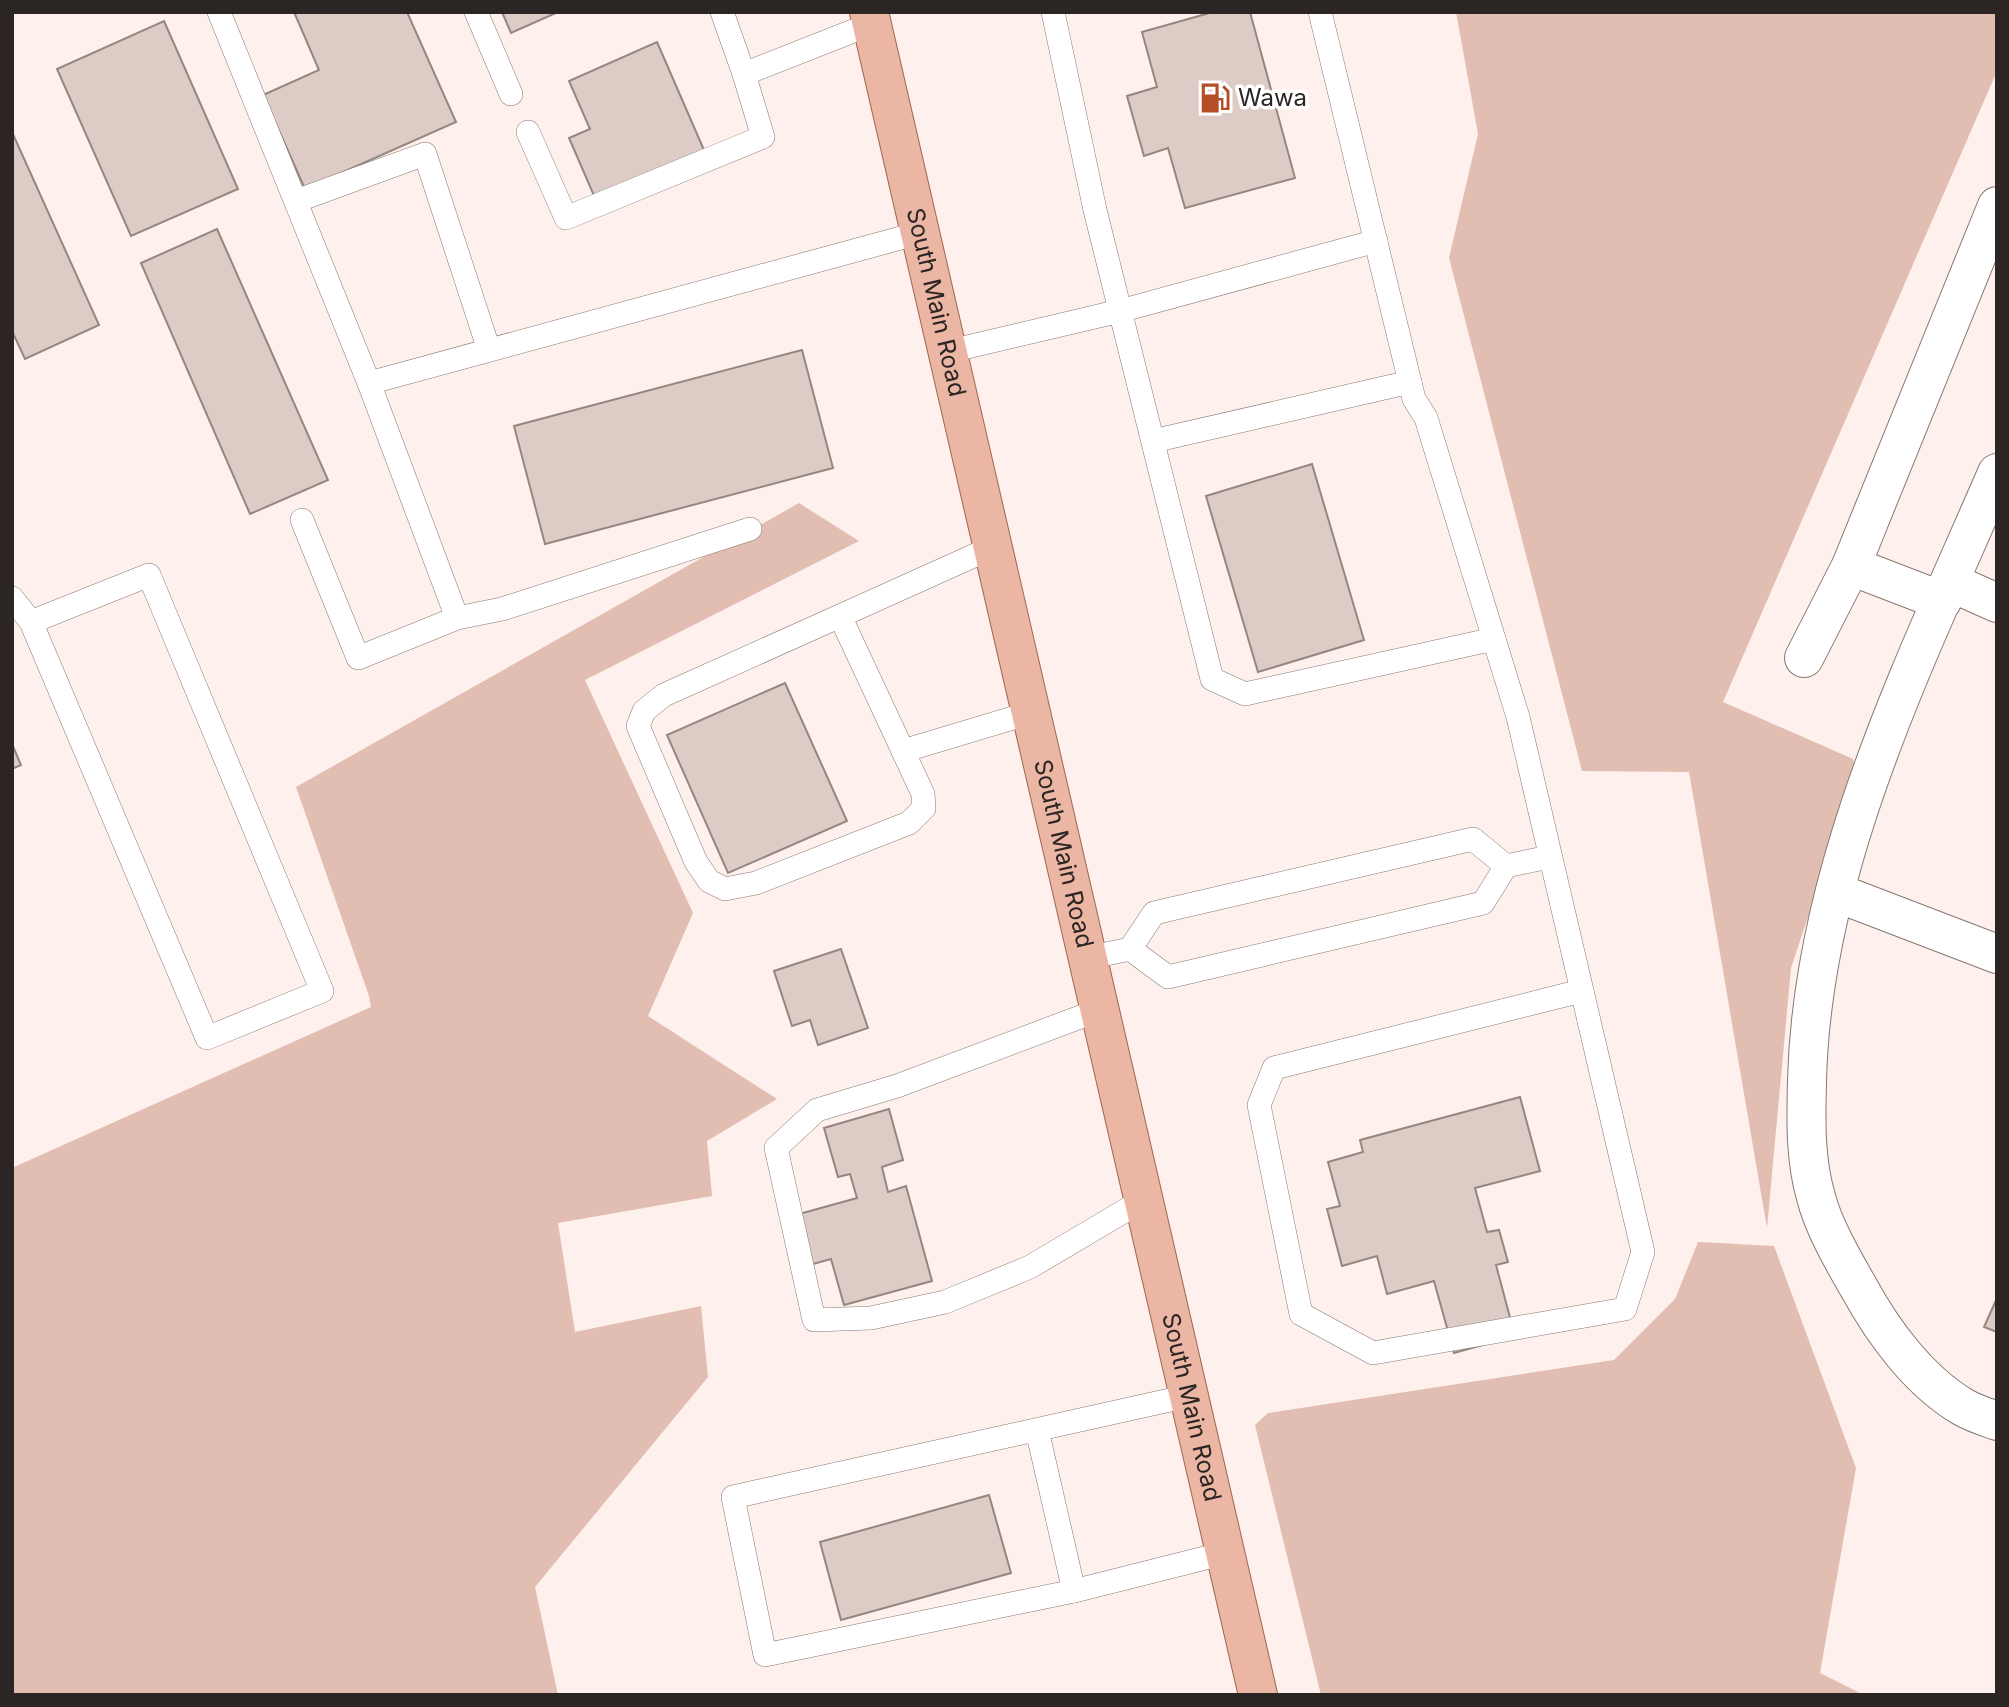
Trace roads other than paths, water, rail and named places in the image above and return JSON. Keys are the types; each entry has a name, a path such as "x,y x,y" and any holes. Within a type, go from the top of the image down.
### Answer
{"main road":[{"name":"South Main Road","path":"870,18 1258,1695"}],"street":[{"path":"1804,658 1851,566 1997,206"},
{"path":"1997,473 1897,705 1850,837 1823,936 1808,1031 1805,1129 1816,1198 1843,1260 1876,1319 1919,1372 1962,1407 1997,1422"},
{"path":"1851,566 1997,603"},
{"path":"1835,892 1997,954"}],"lane":[{"path":"219,12 369,383 457,618"},
{"path":"476,12 510,94"},
{"path":"528,132 566,218 763,137 722,12"},
{"path":"1053,12 1095,210 1212,679 1245,694 1494,639"},
{"path":"1320,12 1414,399 1426,418 1518,717 1643,1252 1625,1309 1373,1353 1301,1314 1259,1105 1274,1068 1581,991"},
{"path":"744,74 870,18"},
{"path":"296,201 425,154 489,350"},
{"path":"369,383 919,233"},
{"path":"946,352 1120,311 1376,241"},
{"path":"1153,441 1410,382"},
{"path":"302,520 358,659 457,618 502,610 750,529"},
{"path":"840,616 923,794 923,808 908,823 756,883 725,889 709,881 696,862 638,726 644,711 664,695 991,548"},
{"path":"12,597 32,622 206,1038 322,991 149,575 32,622"},
{"path":"903,751 1030,713"},
{"path":"1087,958 1130,949 1154,913 1473,839 1506,866"},
{"path":"1130,949 1168,976 1483,903 1506,866 1549,857"},
{"path":"1099,1010 897,1086 817,1110 776,1148 814,1320 870,1318 945,1301 1030,1267 1143,1200"},
{"path":"1188,1396 733,1497 765,1655 1074,1591 1225,1552"},
{"path":"1037,1430 1074,1591"}],"place":[{"name":"Wawa","path":"1215,98"}]}
